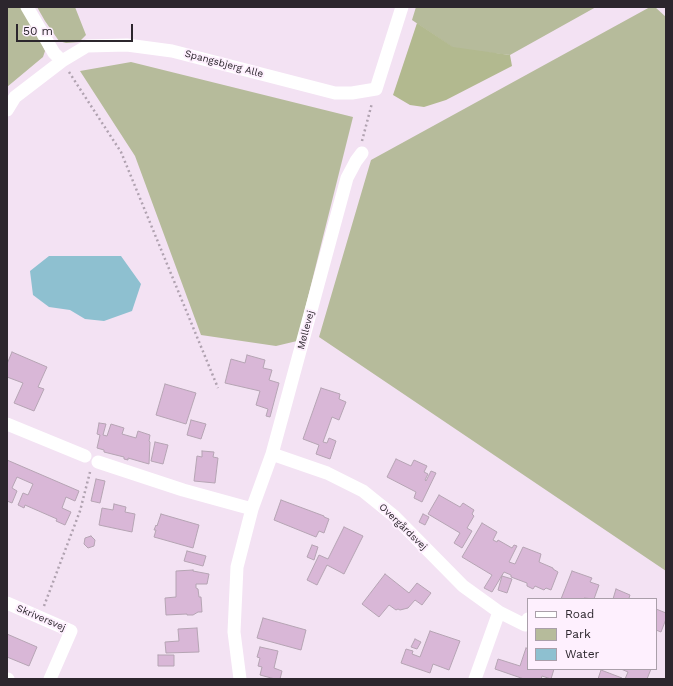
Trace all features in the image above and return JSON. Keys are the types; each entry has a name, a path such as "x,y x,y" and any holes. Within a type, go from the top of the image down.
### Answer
{"street":[{"path":"27,7 54,53 62,61"},
{"path":"376,89 402,7"},
{"name":"Spangsbjerg Alle","path":"7,110 15,97 62,61 87,46 128,45 172,51 335,93 376,89"},
{"name":"Møllevej","path":"240,679 234,632 237,567 252,509 272,454 347,178 362,153"},
{"path":"7,424 85,456"},
{"name":"Overgårdsvej","path":"272,454 328,473 363,491 394,516 463,586 499,612 525,625 527,621"},
{"path":"94,466 252,509"},
{"name":"Skriversvej","path":"7,603 71,631 50,679"},
{"path":"475,679 499,612"}],"path":[{"path":"62,61 121,152 218,388"},
{"path":"362,153 362,140 376,89"},
{"path":"40,617 80,511 94,466"}],"green space":[{"path":"7,7 22,7 45,51 43,57 7,87"},
{"path":"37,7 75,7 86,35 79,42 66,43 59,41"},
{"path":"416,7 596,7 510,55 455,49 412,20"},
{"path":"650,7 655,7 666,17 666,571 319,337 371,160"},
{"path":"417,23 453,47 510,55 512,66 446,100 424,107 410,105 393,95"},
{"path":"131,62 353,117 297,341 276,346 201,335 135,156 80,71"}],"water":[{"path":"49,256 121,256 141,284 132,311 104,321 85,319 70,310 49,307 33,295 30,271"}],"building":[{"path":"12,352 47,367 38,387 44,389 34,411 14,403 23,383 7,377 7,364"},
{"path":"247,355 265,360 263,368 272,370 269,380 279,383 270,417 266,416 268,409 256,405 260,391 225,383 231,359 245,363"},
{"path":"165,384 196,393 186,424 156,415"},
{"path":"321,388 340,394 339,399 346,402 339,420 332,417 323,442 327,443 329,438 336,441 330,459 316,454 319,445 303,439"},
{"path":"191,420 206,424 201,439 187,435"},
{"path":"99,423 106,424 103,435 107,436 111,424 124,428 122,434 136,438 138,431 150,435 149,464 128,458 128,460 124,459 124,457 104,452 104,450 97,448 100,435 97,434"},
{"path":"155,442 168,445 163,464 151,461"},
{"path":"202,451 214,452 213,457 218,458 215,483 194,481 197,456 202,457"},
{"path":"396,459 411,466 414,460 427,466 424,472 428,474 425,480 426,481 431,471 436,473 422,502 414,498 416,492 387,477"},
{"path":"7,460 79,491 75,501 66,497 62,508 71,512 65,525 56,521 57,519 25,505 24,508 18,505 23,493 28,495 33,484 17,477 12,488 17,491 12,503 7,501"},
{"path":"96,479 105,481 100,503 91,501"},
{"path":"439,495 460,507 463,503 474,510 472,514 474,516 467,528 472,531 462,548 454,543 460,533 428,514"},
{"path":"281,500 329,519 324,533 319,531 316,537 274,520"},
{"path":"114,504 126,507 125,512 135,514 132,532 99,525 102,508 113,510"},
{"path":"161,514 199,525 193,548 154,537 156,530 154,530"},
{"path":"423,514 429,517 425,525 419,522"},
{"path":"482,523 497,532 493,540 497,542 498,540 512,548 514,545 517,546 509,562 515,564 523,547 541,554 539,562 553,568 558,572 551,590 546,588 544,590 535,586 533,589 527,586 527,583 511,577 511,575 504,572 492,592 484,588 492,575 462,557"},
{"path":"344,527 363,536 344,574 327,565 317,585 307,580 319,555 328,559"},
{"path":"91,536 95,540 94,546 88,548 84,544 85,538"},
{"path":"312,545 318,547 314,560 307,557"},
{"path":"187,551 206,556 203,566 184,561"},
{"path":"193,570 209,574 207,584 196,584 199,597 201,597 202,612 198,612 193,615 166,615 165,598 176,597 176,571"},
{"path":"572,571 592,578 590,582 599,585 594,598 561,598"},
{"path":"385,574 409,593 417,583 431,593 422,605 415,600 408,608 396,610 389,605 379,617 362,604"},
{"path":"502,576 512,579 507,593 498,590"},
{"path":"616,589 630,595 629,598 613,598"},
{"path":"657,609 666,613 666,619 661,632 657,630"},
{"path":"263,618 306,630 301,650 257,638"},
{"path":"197,628 199,652 166,653 165,642 179,641 178,629"},
{"path":"430,631 460,641 449,670 433,664 430,673 401,663 406,649 413,651 412,654 420,657"},
{"path":"7,634 37,647 29,666 7,657"},
{"path":"415,639 421,642 417,649 411,647"},
{"path":"260,647 278,651 274,668 282,671 280,679 260,675 262,667 258,666 260,658 257,657"},
{"path":"526,648 527,670 554,670 551,679 542,676 541,679 524,679 495,669 498,659 520,666"},
{"path":"158,655 174,655 174,666 158,666"},
{"path":"601,670 622,678 622,679 598,679"},
{"path":"623,670 651,670 647,679 625,679 628,672"}]}
